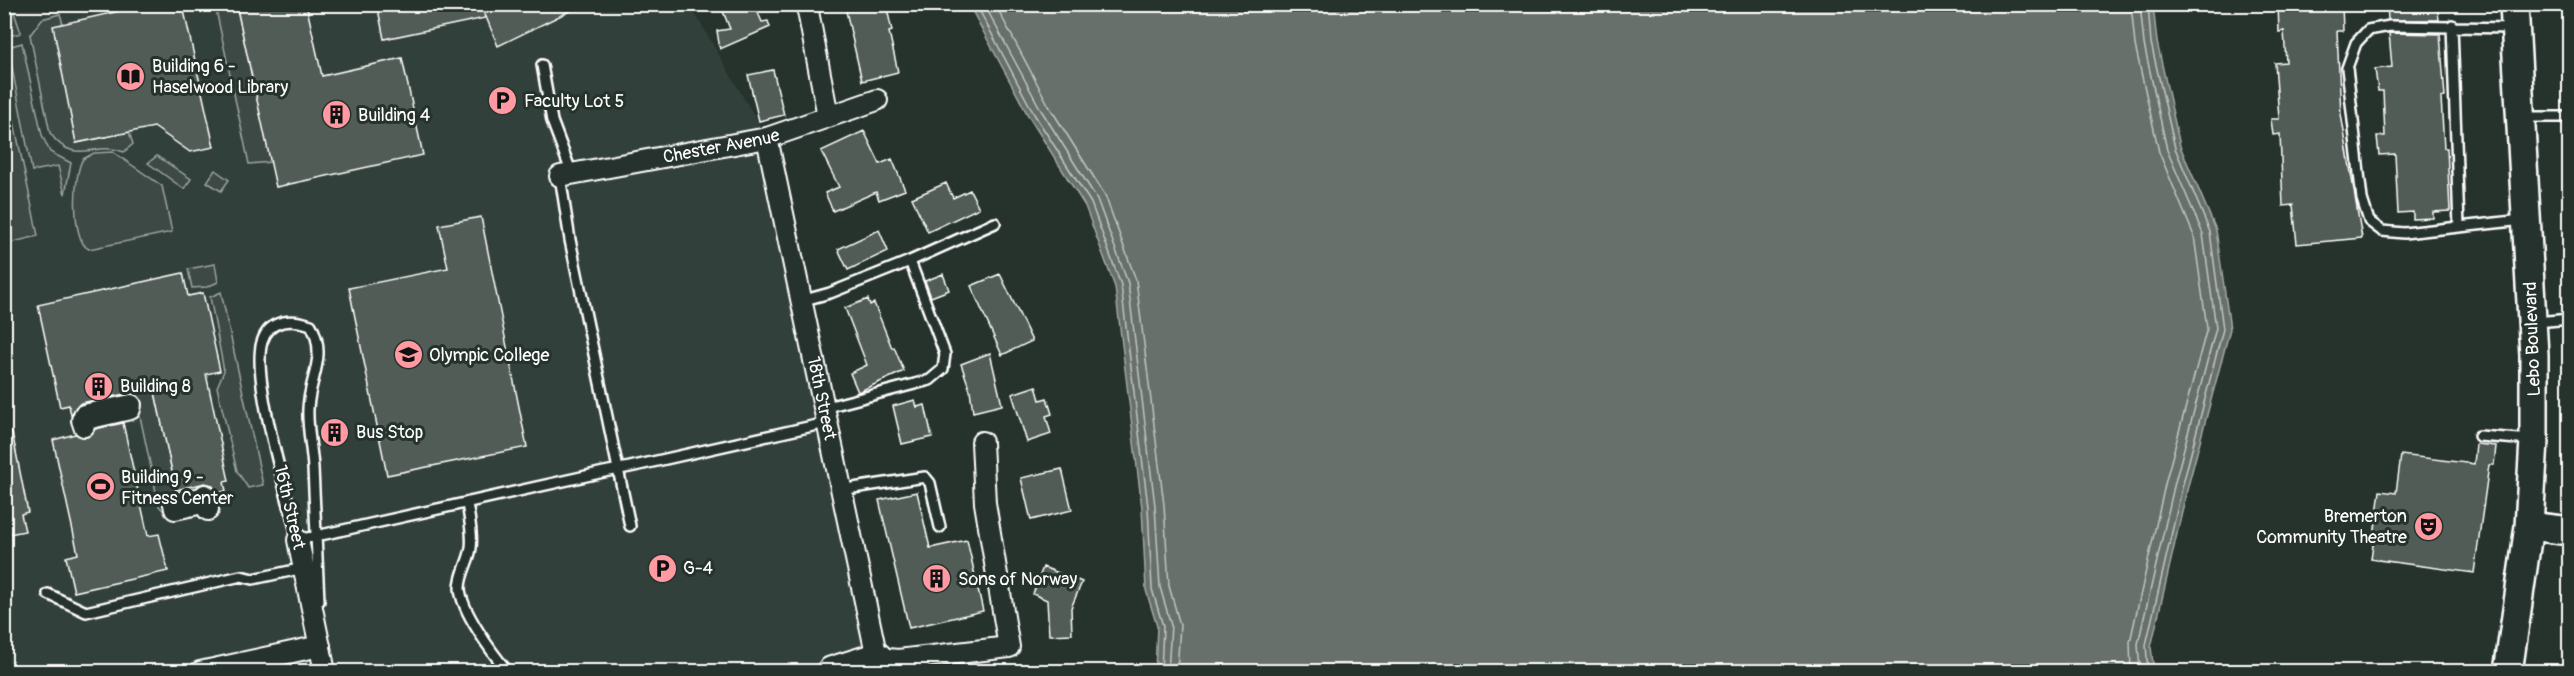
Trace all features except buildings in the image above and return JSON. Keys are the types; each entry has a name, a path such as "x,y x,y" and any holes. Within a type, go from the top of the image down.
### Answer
{"main road":[{"name":"Lebo Boulevard","path":"2508,672 2529,526 2534,440 2532,323 2514,13"},
{"path":"2529,526 2570,531"},
{"path":"832,672 877,658"}],"street":[{"path":"807,6 828,116"},
{"name":"Chester Avenue","path":"566,175 767,138 877,100"},
{"name":"18th Street","path":"767,138 877,658"},
{"path":"877,658 898,660 1009,647 985,503 982,442"},
{"name":"16th Street","path":"307,538 304,568 326,672"},
{"path":"200,672 320,646"}],"lane":[{"path":"2526,220 2404,233 2382,231 2368,221 2362,199 2347,68 2356,43 2368,30 2390,26 2452,26 2514,13 2570,6"},
{"path":"2452,26 2459,227"},
{"path":"542,64 552,121 566,175 570,240 630,526"},
{"path":"2520,117 2570,117"},
{"path":"801,302 909,261 995,223"},
{"path":"320,646 307,538 617,470 824,416 930,380 943,369 945,354 909,261"},
{"name":"16th Street","path":"295,319 310,325 318,339 316,366 308,407 307,538 261,377 262,341 275,324 295,319"},
{"path":"2532,323 2570,319"},
{"path":"2479,436 2534,440"},
{"path":"840,490 925,477 930,483 940,527"},
{"path":"467,503 471,550 463,568 460,589 470,616 491,651 508,672"},
{"path":"48,594 86,612 241,576 254,579 304,568"}],"shaded area":[{"name":"Olympic College","path":"4,5 690,5 767,138 877,658 832,672 5,671"},
{"path":"215,5 236,5 271,162 249,164"},
{"path":"14,12 21,33 5,37 5,15"},
{"path":"60,14 63,24 54,26 77,143 129,132 133,144 124,152 113,149 76,151 68,149 50,133 30,35 42,19"},
{"path":"22,43 42,135 50,152 71,163 65,194 58,166 32,171 8,47"},
{"path":"5,79 38,236 4,244"},
{"path":"113,152 162,186 172,232 89,249 83,244 79,234 76,207 77,178 83,159 94,153"},
{"path":"157,156 191,179 184,189 148,163"},
{"path":"215,170 229,180 221,191 207,182"},
{"path":"215,264 218,282 207,287 192,288 188,269"},
{"path":"221,292 263,485 248,488 237,471 217,387 224,371 210,297"},
{"path":"153,383 176,490 184,488 186,499 172,514 166,514 159,506 134,388"}],"water":[{"path":"969,5 2153,5 2157,42 2180,146 2216,230 2230,329 2188,486 2151,647 2154,671 1155,671 1157,626 1146,590 1142,508 1115,287 1085,206 1029,117"}],"place":[{"name":"Building 6 - Haselwood Library","path":"131,76"},
{"name":"Faculty Lot 5","path":"503,101"},
{"name":"Building 4","path":"337,115"},
{"name":"Olympic College","path":"408,355"},
{"name":"Building 8","path":"99,386"},
{"name":"Bus Stop","path":"335,432"},
{"name":"Building 9 - Fitness Center","path":"100,487"},
{"name":"Bremerton Community Theatre","path":"2428,526"},
{"name":"G-4","path":"662,568"},
{"name":"Sons of Norway","path":"937,579"}]}
